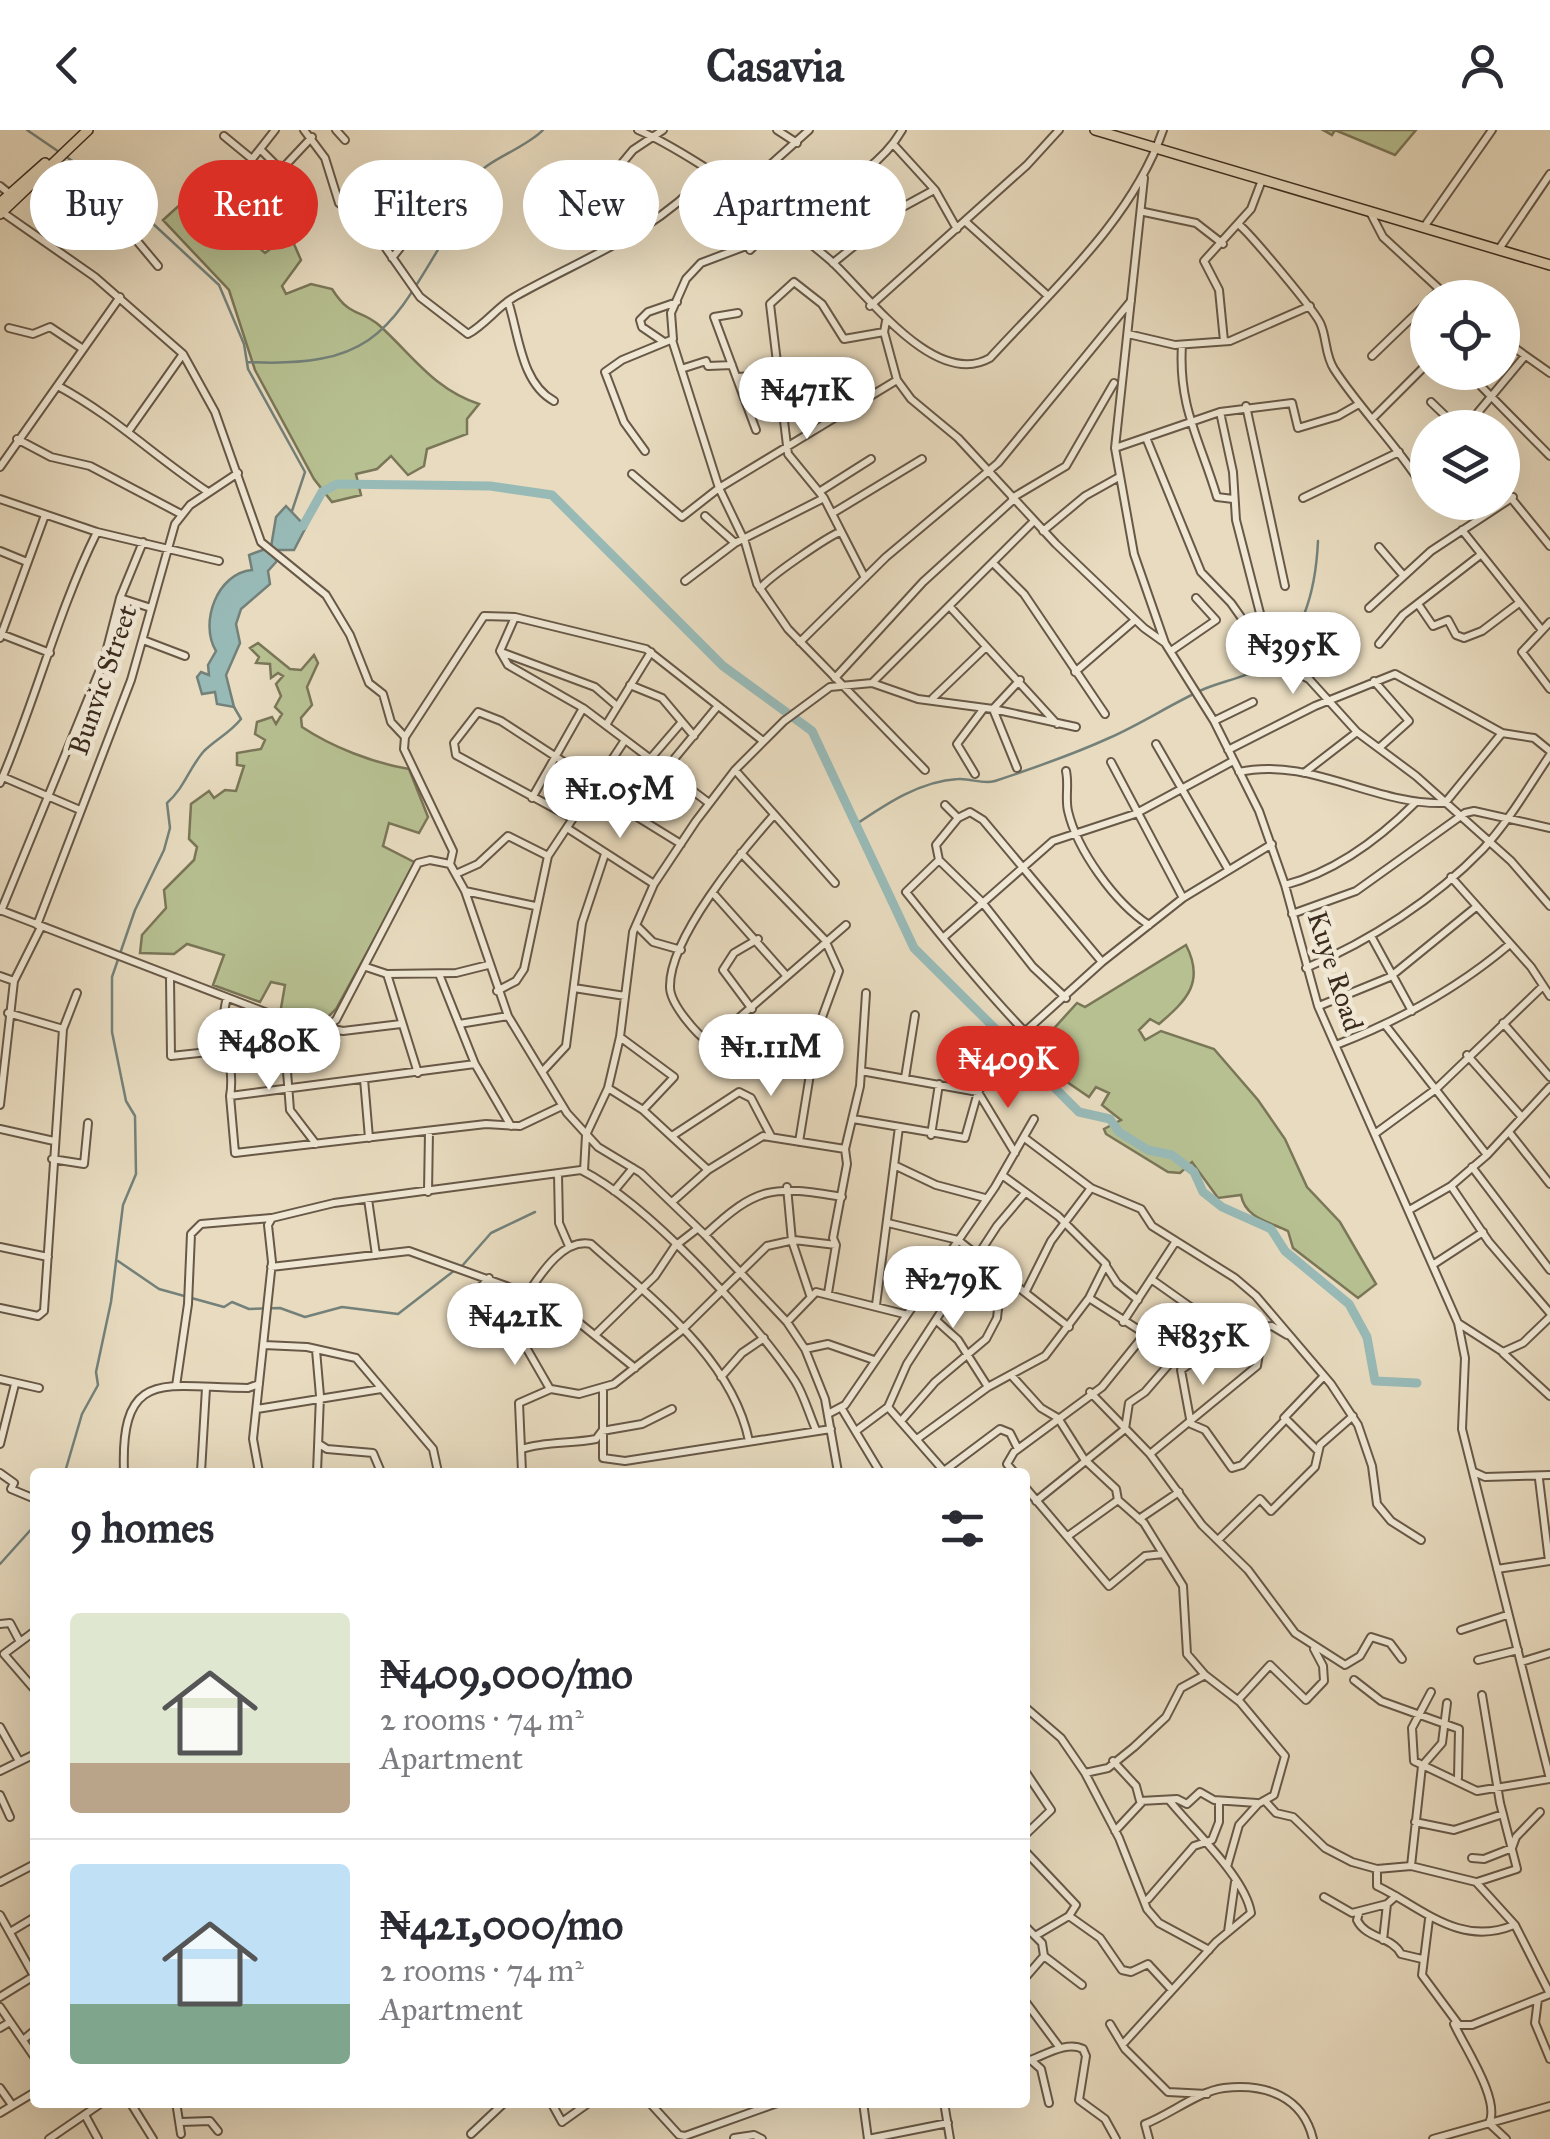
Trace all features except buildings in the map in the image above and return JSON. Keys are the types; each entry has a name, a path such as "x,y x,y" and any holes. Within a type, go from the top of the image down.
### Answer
{"main road":[{"path":"55,160 79,130"},
{"path":"1,210 10,194 88,130"},
{"path":"1095,130 1550,265"},
{"path":"1,210 30,184"}],"street":[{"path":"224,136 252,159 275,130"},
{"path":"304,130 325,158 339,204 371,227 410,286 468,334 508,301 614,249 679,203"},
{"path":"336,130 346,140"},
{"path":"638,130 690,160"},
{"path":"628,160 651,135 663,130"},
{"path":"777,130 797,144"},
{"path":"778,160 810,130"},
{"path":"873,160 894,145 902,130"},
{"path":"870,306 966,222 1059,130"},
{"path":"816,250 886,321 954,363 976,365 990,358 1047,295 1144,178 1163,130"},
{"path":"1424,227 1492,130"},
{"path":"261,150 281,170 312,138"},
{"path":"894,145 935,190 957,229"},
{"path":"1499,249 1550,174"},
{"name":"Kuye Road","path":"1144,178 1144,212 1115,448 1138,568 1166,642 1214,721 1272,844 1318,1006 1411,1209 1458,1323 1465,1358 1462,1429 1550,1779"},
{"path":"1224,340 1219,290 1204,262 1251,209 1263,179"},
{"path":"0,186 10,194"},
{"path":"906,206 935,190"},
{"path":"1,210 120,297 183,354 208,396 264,545 326,594 350,635 369,683 382,694 391,722 405,737"},
{"path":"1370,211 1382,236 1429,280"},
{"path":"1144,212 1196,223 1223,244"},
{"path":"966,222 1047,295"},
{"path":"1238,224 1251,233 1284,282 1312,305 1330,362 1410,466"},
{"path":"145,250 158,266"},
{"path":"392,258 398,250"},
{"path":"744,250 701,262 686,279 671,313 668,342 719,488 760,588 800,642 925,770"},
{"path":"832,263 849,250"},
{"path":"865,578 822,495 790,458 790,446 781,427 769,310 788,284 802,285 822,304 844,338 884,332"},
{"path":"0,467 120,297"},
{"path":"800,642 865,578 988,470 1045,409 1132,300"},
{"path":"508,301 530,378 540,393 554,401"},
{"path":"668,342 642,328 640,320 648,312 677,302"},
{"path":"1128,334 1142,340 1182,345 1250,336 1284,314 1312,305"},
{"path":"738,313 714,318 756,430"},
{"path":"1372,356 1410,319"},
{"path":"886,321 884,332 897,380 920,410 958,438 1044,531 1136,620 1166,642"},
{"path":"10,328 32,334 50,327 83,349"},
{"path":"645,451 624,422 605,372 622,360 668,342"},
{"path":"1182,345 1180,386 1191,425 1216,497 1233,498 1262,621 1251,630"},
{"path":"1520,353 1550,373"},
{"path":"130,430 183,354"},
{"path":"1478,410 1525,356"},
{"path":"680,370 706,361 708,366 732,364"},
{"path":"738,377 777,374"},
{"path":"632,474 680,517 719,488 897,380"},
{"path":"1372,419 1410,381"},
{"path":"584,1170 586,1135 608,1088 620,1037 636,925 654,884 709,804 763,741 799,708 838,681 923,582 1012,499 1066,466 1114,384"},
{"path":"58,386 130,430 158,459 208,492"},
{"path":"1489,390 1490,397 1550,456"},
{"path":"747,405 778,394"},
{"path":"1431,402 1441,410"},
{"path":"1115,448 1246,406 1292,403 1298,428 1338,416 1359,404"},
{"path":"1246,406 1285,586"},
{"path":"1220,412 1233,472 1235,508"},
{"path":"17,439 51,458 90,466 182,514"},
{"path":"1147,440 1198,567 1270,658 1310,680 1357,732 1446,803 1550,906"},
{"path":"1303,498 1400,452"},
{"path":"685,581 735,543 744,542 822,495 871,459"},
{"path":"833,513 922,459"},
{"name":"Bunvic Street","path":"0,1105 14,981 39,926 127,694 168,548 182,514 238,473"},
{"path":"1044,531 1080,500 1119,477"},
{"path":"0,498 96,532 219,561"},
{"path":"1520,506 1550,546"},
{"path":"46,515 0,635 50,653"},
{"path":"705,516 735,543"},
{"path":"1369,608 1403,576 1477,520"},
{"path":"872,683 995,565 1034,521"},
{"path":"1462,530 1541,629"},
{"path":"80,810 50,795 1,780 50,653 65,598 96,532"},
{"path":"760,588 772,575 791,567 825,538 840,532"},
{"path":"143,542 120,598 108,646 0,910 307,1031 401,1024"},
{"path":"1379,547 1403,576"},
{"path":"0,551 27,562"},
{"path":"1379,644 1398,619 1479,556"},
{"path":"995,565 1024,594 1105,714"},
{"path":"120,598 151,608"},
{"path":"1171,651 1216,620 1196,598"},
{"path":"1418,604 1433,626 1448,620 1456,635 1464,638 1482,631 1519,603"},
{"path":"951,608 1057,724"},
{"path":"450,864 453,851 404,748 405,737 474,625 490,614 600,635 651,652 763,741"},
{"path":"500,651 515,617"},
{"path":"1075,672 1136,620"},
{"path":"1550,622 1522,652 1550,689"},
{"path":"142,640 185,656"},
{"path":"932,698 986,648"},
{"path":"500,651 594,687 617,706"},
{"path":"500,651 508,666 583,708 709,804"},
{"path":"606,724 651,652"},
{"path":"1228,750 1326,702 1398,674 1502,733 1534,738 1550,753 1489,842 1451,877 1372,936 1306,968"},
{"path":"975,774 957,744 1020,680"},
{"path":"838,681 872,683 918,699 989,708 1076,728"},
{"path":"1374,682 1410,721 1379,748"},
{"path":"630,685 662,698 694,736"},
{"path":"1214,721 1253,702"},
{"path":"665,770 718,707"},
{"path":"532,798 583,708"},
{"path":"989,708 1017,768"},
{"path":"572,818 456,755 454,743 478,712 501,720 681,844"},
{"path":"650,759 682,722"},
{"path":"1304,773 1357,732"},
{"path":"1239,772 1266,766 1415,804 1446,803 1502,733"},
{"path":"497,991 516,981 524,969 536,906 546,882 548,856 625,740"},
{"path":"1156,744 1228,869"},
{"path":"944,937 1054,842 1134,814 1233,760"},
{"path":"1112,762 1134,814 1183,898"},
{"path":"1542,768 1550,776"},
{"path":"735,770 835,882"},
{"path":"1066,771 1068,810 1076,834 1112,891 1149,924"},
{"path":"1286,885 1317,876 1360,850 1415,804"},
{"path":"945,805 958,818"},
{"path":"1292,914 1356,892 1458,815 1474,810 1550,828"},
{"path":"1066,998 1024,957 982,902 938,860 936,845 958,818 977,814 1076,926 1102,962"},
{"path":"774,815 713,893 681,950 670,990 705,1040 715,1040 846,925"},
{"path":"567,828 654,884"},
{"path":"458,873 478,864 508,836 548,856"},
{"path":"853,1119 965,1138 978,1092 1007,1048 1149,924 1183,898 1272,844"},
{"path":"741,853 825,940 839,979 817,1031 799,1142"},
{"path":"540,1070 549,1066 566,1046 582,923 605,854"},
{"path":"327,1028 366,967 418,863 430,860 450,864 458,873 508,1016 562,1106 586,1135 634,1168 672,1202 787,1322 805,1349 828,1414 837,1468"},
{"path":"938,860 906,892 944,937 960,964 1027,1034"},
{"path":"1451,877 1550,996"},
{"path":"464,891 536,906"},
{"path":"713,893 786,975"},
{"path":"1318,1006 1390,977 1476,907"},
{"path":"636,925 652,942 681,950"},
{"path":"1372,936 1390,977 1412,1011"},
{"path":"752,1009 723,970 734,953 758,940"},
{"path":"1336,1046 1386,1026 1446,994 1510,944"},
{"path":"366,967 387,974 440,974 488,965"},
{"path":"387,974 418,1073"},
{"path":"440,974 475,1064 511,1126"},
{"path":"0,976 14,981"},
{"path":"170,978 171,1056 227,1050"},
{"path":"1376,1133 1433,1091 1542,987"},
{"path":"574,988 625,996"},
{"path":"0,1308 42,1315 64,1028 78,993"},
{"path":"828,1293 836,1244 832,1238 860,1071 866,993"},
{"path":"227,998 235,1153 429,1131 511,1126 528,1123 562,1106"},
{"path":"8,1013 64,1028"},
{"path":"458,1024 508,1016"},
{"path":"905,1078 915,1016"},
{"path":"283,1020 291,1114 316,1144"},
{"path":"1503,1023 1550,1076"},
{"path":"1386,1026 1487,1156"},
{"path":"620,1037 674,1077 643,1110"},
{"path":"1467,1055 1521,1116"},
{"path":"230,1096 475,1064"},
{"path":"860,1071 978,1092 1015,1153"},
{"path":"364,1079 369,1138"},
{"path":"931,1134 939,1084"},
{"path":"1411,1209 1452,1186 1487,1156 1550,1087"},
{"path":"608,1088 643,1110 708,1170"},
{"path":"672,1136 740,1092 750,1098 771,1136"},
{"path":"1541,1094 1550,1106"},
{"path":"828,1414 842,1410 904,1314 1002,1176 1034,1119"},
{"path":"52,1160 84,1164 88,1123"},
{"path":"876,1305 899,1127"},
{"path":"0,1128 54,1140"},
{"path":"428,1192 429,1131"},
{"path":"1509,1132 1550,1184"},
{"path":"672,1202 708,1170 762,1136 845,1149"},
{"path":"1026,1138 1091,1188 1141,1209 1148,1223 1235,1278 1276,1316 1353,1416 1372,1466 1377,1504 1391,1521 1422,1540"},
{"path":"894,1165 936,1185 985,1198"},
{"path":"1472,1167 1550,1270"},
{"path":"614,1191 634,1168"},
{"path":"176,1386 188,1304 192,1234 201,1224 272,1218 368,1199 584,1170 614,1191 675,1246 764,1338 796,1382 816,1430"},
{"path":"558,1174 559,1222 568,1246"},
{"path":"1002,1176 1064,1222 1138,1300"},
{"path":"1452,1186 1483,1232 1550,1315 1516,1349 1502,1352 1495,1345"},
{"path":"705,1235 752,1198 786,1187 842,1196"},
{"path":"786,1187 792,1241 810,1294"},
{"path":"1026,1291 1064,1222 1091,1188"},
{"path":"856,1432 888,1407 896,1383 1025,1193"},
{"path":"368,1199 376,1255"},
{"path":"258,1468 253,1443 272,1267 268,1225 272,1218"},
{"path":"888,1223 958,1240 1068,1327"},
{"path":"597,1332 642,1290 675,1246 697,1229"},
{"path":"1434,1264 1483,1232"},
{"path":"522,1468 519,1403 550,1389 579,1394 603,1390 681,1331 737,1272 768,1246 792,1241 836,1244"},
{"path":"1123,1322 1176,1241"},
{"path":"528,1293 544,1269 568,1246 577,1242 591,1244 664,1308 721,1377 740,1402 749,1440"},
{"path":"0,1248 48,1257"},
{"path":"272,1267 408,1251 556,1304 597,1332 635,1368"},
{"path":"917,1440 988,1387 1044,1356 1089,1298 1106,1264"},
{"path":"901,1421 965,1355 986,1339 997,1318 1002,1272"},
{"path":"490,1278 477,1292 465,1295 459,1307 467,1315 505,1324"},
{"path":"1151,1280 1223,1330 1272,1326 1291,1338"},
{"path":"922,1292 944,1310"},
{"path":"787,1322 810,1294 828,1293 904,1314"},
{"path":"1089,1298 1191,1363 1181,1370"},
{"path":"938,1322 950,1329 988,1387"},
{"path":"1458,1323 1495,1345 1550,1396"},
{"path":"1150,1454 1257,1366 1263,1328"},
{"path":"516,1330 550,1389"},
{"path":"1181,1370 1223,1330"},
{"path":"1011,1468 1007,1461 1018,1448 1109,1380 1144,1335"},
{"path":"721,1377 742,1353 764,1338"},
{"path":"805,1349 828,1344 874,1360"},
{"path":"264,1346 351,1355 433,1449 437,1468"},
{"path":"316,1349 320,1396 317,1468"},
{"path":"1036,1501 1125,1430 1128,1403 1145,1392 1177,1355"},
{"path":"1181,1370 1191,1424"},
{"path":"1011,1375 1058,1418 1084,1459 1116,1490 1118,1500 1139,1518 1183,1586 1187,1654 1205,1675 1238,1700 1285,1756 1278,1788 1239,1825 1227,1868"},
{"path":"1191,1424 1205,1430 1234,1468 1283,1420 1292,1404 1324,1376"},
{"path":"0,1379 38,1388"},
{"path":"1,1438 15,1384"},
{"path":"124,1468 124,1429 140,1397 158,1385 206,1388 259,1384"},
{"path":"202,1468 206,1388"},
{"path":"258,1409 382,1389"},
{"path":"603,1390 601,1456 620,1461 832,1429"},
{"path":"1090,1392 1150,1454 1218,1540 1248,1570 1295,1633 1314,1648 1348,1665 1363,1653 1369,1638 1394,1646 1402,1659"},
{"path":"888,1407 941,1468"},
{"path":"522,1449 540,1443 551,1446 596,1438 602,1431 642,1424 672,1409"},
{"path":"842,1410 878,1468"},
{"path":"1218,1540 1260,1499 1271,1511 1315,1467 1317,1450 1353,1416"},
{"path":"1283,1420 1290,1420 1317,1450"},
{"path":"949,1468 1000,1430 1010,1432 1018,1448"},
{"path":"318,1443 326,1449 373,1453 379,1468"},
{"path":"1473,1471 1485,1477 1538,1479 1550,1475"},
{"path":"0,1473 14,1483 11,1490 30,1497"},
{"path":"1497,1569 1549,1561 1538,1479"},
{"path":"1139,1518 1178,1492"},
{"path":"1030,1493 1110,1586 1145,1556 1163,1554"},
{"path":"1068,1536 1118,1500"},
{"path":"1461,1630 1508,1615"},
{"path":"0,1624 10,1623 20,1642"},
{"path":"30,1635 2,1655 30,1685"},
{"path":"1238,1700 1270,1665 1306,1700 1324,1681 1323,1666 1314,1648"},
{"path":"1478,1660 1518,1650"},
{"path":"1521,1662 1550,1654"},
{"path":"1084,1772 1108,1768 1166,1716 1182,1688 1205,1675"},
{"path":"1354,1680 1381,1702 1459,1730 1458,1778"},
{"path":"1431,1692 1413,1724 1414,1761 1458,1778 1476,1790 1550,1779"},
{"path":"1115,1831 1142,1801 1190,1803 1200,1792 1219,1800 1262,1803 1276,1813 1293,1817 1324,1848 1377,1869 1410,1866 1476,1882 1517,1869 1502,1814 1482,1695"},
{"path":"1410,1866 1422,1766 1442,1743 1447,1703"},
{"path":"1030,1711 1061,1738 1084,1772 1146,1898 1146,1909 1159,1923 1209,1950"},
{"path":"0,1727 19,1761"},
{"path":"0,1771 30,1756"},
{"path":"1113,1760 1136,1786 1142,1801"},
{"path":"1030,1780 1052,1810 1030,1830"},
{"path":"0,1794 10,1816"},
{"path":"1122,2044 1209,1950 1251,1913 1227,1868 1170,1800"},
{"path":"1146,1898 1194,1846 1204,1845 1216,1832 1219,1800"},
{"path":"1472,1858 1484,1859 1512,1848 1516,1837 1540,1812"},
{"path":"1415,1822 1454,1830 1502,1814"},
{"path":"1030,1856 1076,1901 1068,1916 1035,1936"},
{"path":"0,1882 30,1867"},
{"path":"1377,1869 1377,1886 1429,1919 1492,1932 1515,1925"},
{"path":"1226,1938 1235,1882"},
{"path":"1452,2020 1472,2025 1550,1994 1515,1925 1476,1882"},
{"path":"1324,1897 1347,1912 1359,1913 1387,1904 1396,1896"},
{"path":"1383,1940 1387,1904"},
{"path":"1359,1913 1357,1920 1364,1931 1397,1946 1401,1954 1422,1960"},
{"path":"0,1915 30,1969"},
{"path":"1068,1916 1100,1938 1122,1970 1131,1972 1148,1964 1172,1990"},
{"path":"1429,1919 1422,1960 1424,1979 1452,2020 1477,2075 1488,2087 1493,2115 1489,2123"},
{"path":"10,1932 30,1920"},
{"path":"1030,1931 1042,1943"},
{"path":"1044,1933 1044,1956 1082,1985"},
{"path":"1030,1972 1044,1956"},
{"path":"0,1997 30,1978"},
{"path":"1539,1998 1534,2005 1535,2023 1550,2058"},
{"path":"0,2007 30,2051"},
{"path":"1030,2009 1056,2048"},
{"path":"0,2028 10,2022"},
{"path":"1110,2024 1122,2044 1168,2092 1209,2094"},
{"path":"22,2040 30,2034"},
{"path":"1030,2060 1074,2045 1085,2052 1079,2100 1104,2119 1116,2139"},
{"path":"1030,2062 1041,2069 1048,2103"},
{"path":"0,2088 12,2105"},
{"path":"1149,2139 1145,2124 1224,2088 1282,2092 1306,2115 1313,2139"},
{"path":"0,2114 30,2095"},
{"path":"1433,2139 1550,2106"},
{"path":"49,2139 95,2108"},
{"path":"134,2108 152,2139"},
{"path":"178,2108 181,2134"},
{"path":"471,2134 499,2108"},
{"path":"554,2108 562,2122 582,2108"},
{"path":"655,2108 685,2136 763,2108"},
{"path":"864,2108 868,2139 948,2122"},
{"path":"945,2108 950,2139"},
{"path":"85,2115 98,2139"},
{"path":"181,2122 210,2121 218,2131"},
{"path":"1489,2123 1506,2139"},
{"path":"734,2138 754,2134 762,2139"}],"green space":[{"path":"1335,130 1416,130 1395,155"},
{"path":"178,206 178,236 163,220"},
{"path":"191,250 297,250 301,260 282,286 286,294 311,284 332,289 350,309 373,320 437,381 479,404 467,419 467,434 427,449 424,466 408,475 391,456 377,469 356,474 361,495 332,502 314,479 255,370 229,290"},
{"path":"258,643 290,669 301,670 314,655 318,663 307,687 312,705 301,718 302,727 353,753 409,769 428,817 419,833 389,823 383,846 416,863 336,1009 324,1021 281,1008 285,985 271,982 260,1002 213,985 224,955 187,944 174,954 140,953 142,935 166,908 164,890 194,860 197,847 189,839 191,804 209,791 214,798 225,790 236,791 244,766 237,765 237,753 261,749 265,740 255,734 257,722 272,717 276,724 282,714 275,707 281,696 276,684 283,676 278,673 271,678 270,664 256,663 259,657 250,648"},
{"path":"1186,945 1194,970 1190,989 1159,1024 1150,1019 1139,1030 1145,1040 1161,1031 1214,1049 1258,1100 1285,1139 1307,1187 1340,1222 1376,1284 1358,1298 1293,1248 1288,1231 1253,1214 1241,1195 1218,1198 1192,1162 1180,1173 1168,1172 1106,1134 1104,1129 1121,1120 1102,1105 1109,1093 1096,1087 1089,1097 1051,1071 1042,1072 1028,1057 1077,1003 1085,1007"}],"water":[{"path":"286,506 306,527 294,550 277,550 273,555 277,561 268,571 270,584 241,609 236,624 240,643 226,675 234,707 217,704 215,692 202,694 197,677 201,672 209,675 208,665 216,651 210,627 214,601 229,580 252,570 249,555 271,547 276,517"}],"waterway":[{"path":"27,130 122,195 219,285 244,344 248,369 305,472 292,511"},
{"path":"247,362 328,357 356,347 378,332 415,287 480,172 543,130"},
{"path":"303,526 322,492 337,484 490,486 552,495 723,666 812,731 914,948 1079,1112 1110,1119 1119,1132 1148,1150 1172,1155 1194,1172 1203,1192 1222,1207 1271,1229 1285,1251 1349,1304 1367,1337 1375,1381 1417,1383"},
{"path":"855,825 930,784 958,779 990,782 1067,756 1204,689 1267,664 1300,624 1315,575 1318,541"},
{"path":"66,1468 82,1414 98,1385 96,1372 111,1302 123,1205 136,1174 135,1116 126,1101 112,1032 112,977 135,910 164,850 170,828 167,803 204,751 241,719 234,707"},
{"path":"462,1266 491,1233 535,1212"},
{"path":"118,1261 159,1289 224,1307 232,1302 249,1309 280,1308 305,1317 342,1307 398,1314 455,1270"},
{"path":"0,1564 30,1531"}]}
